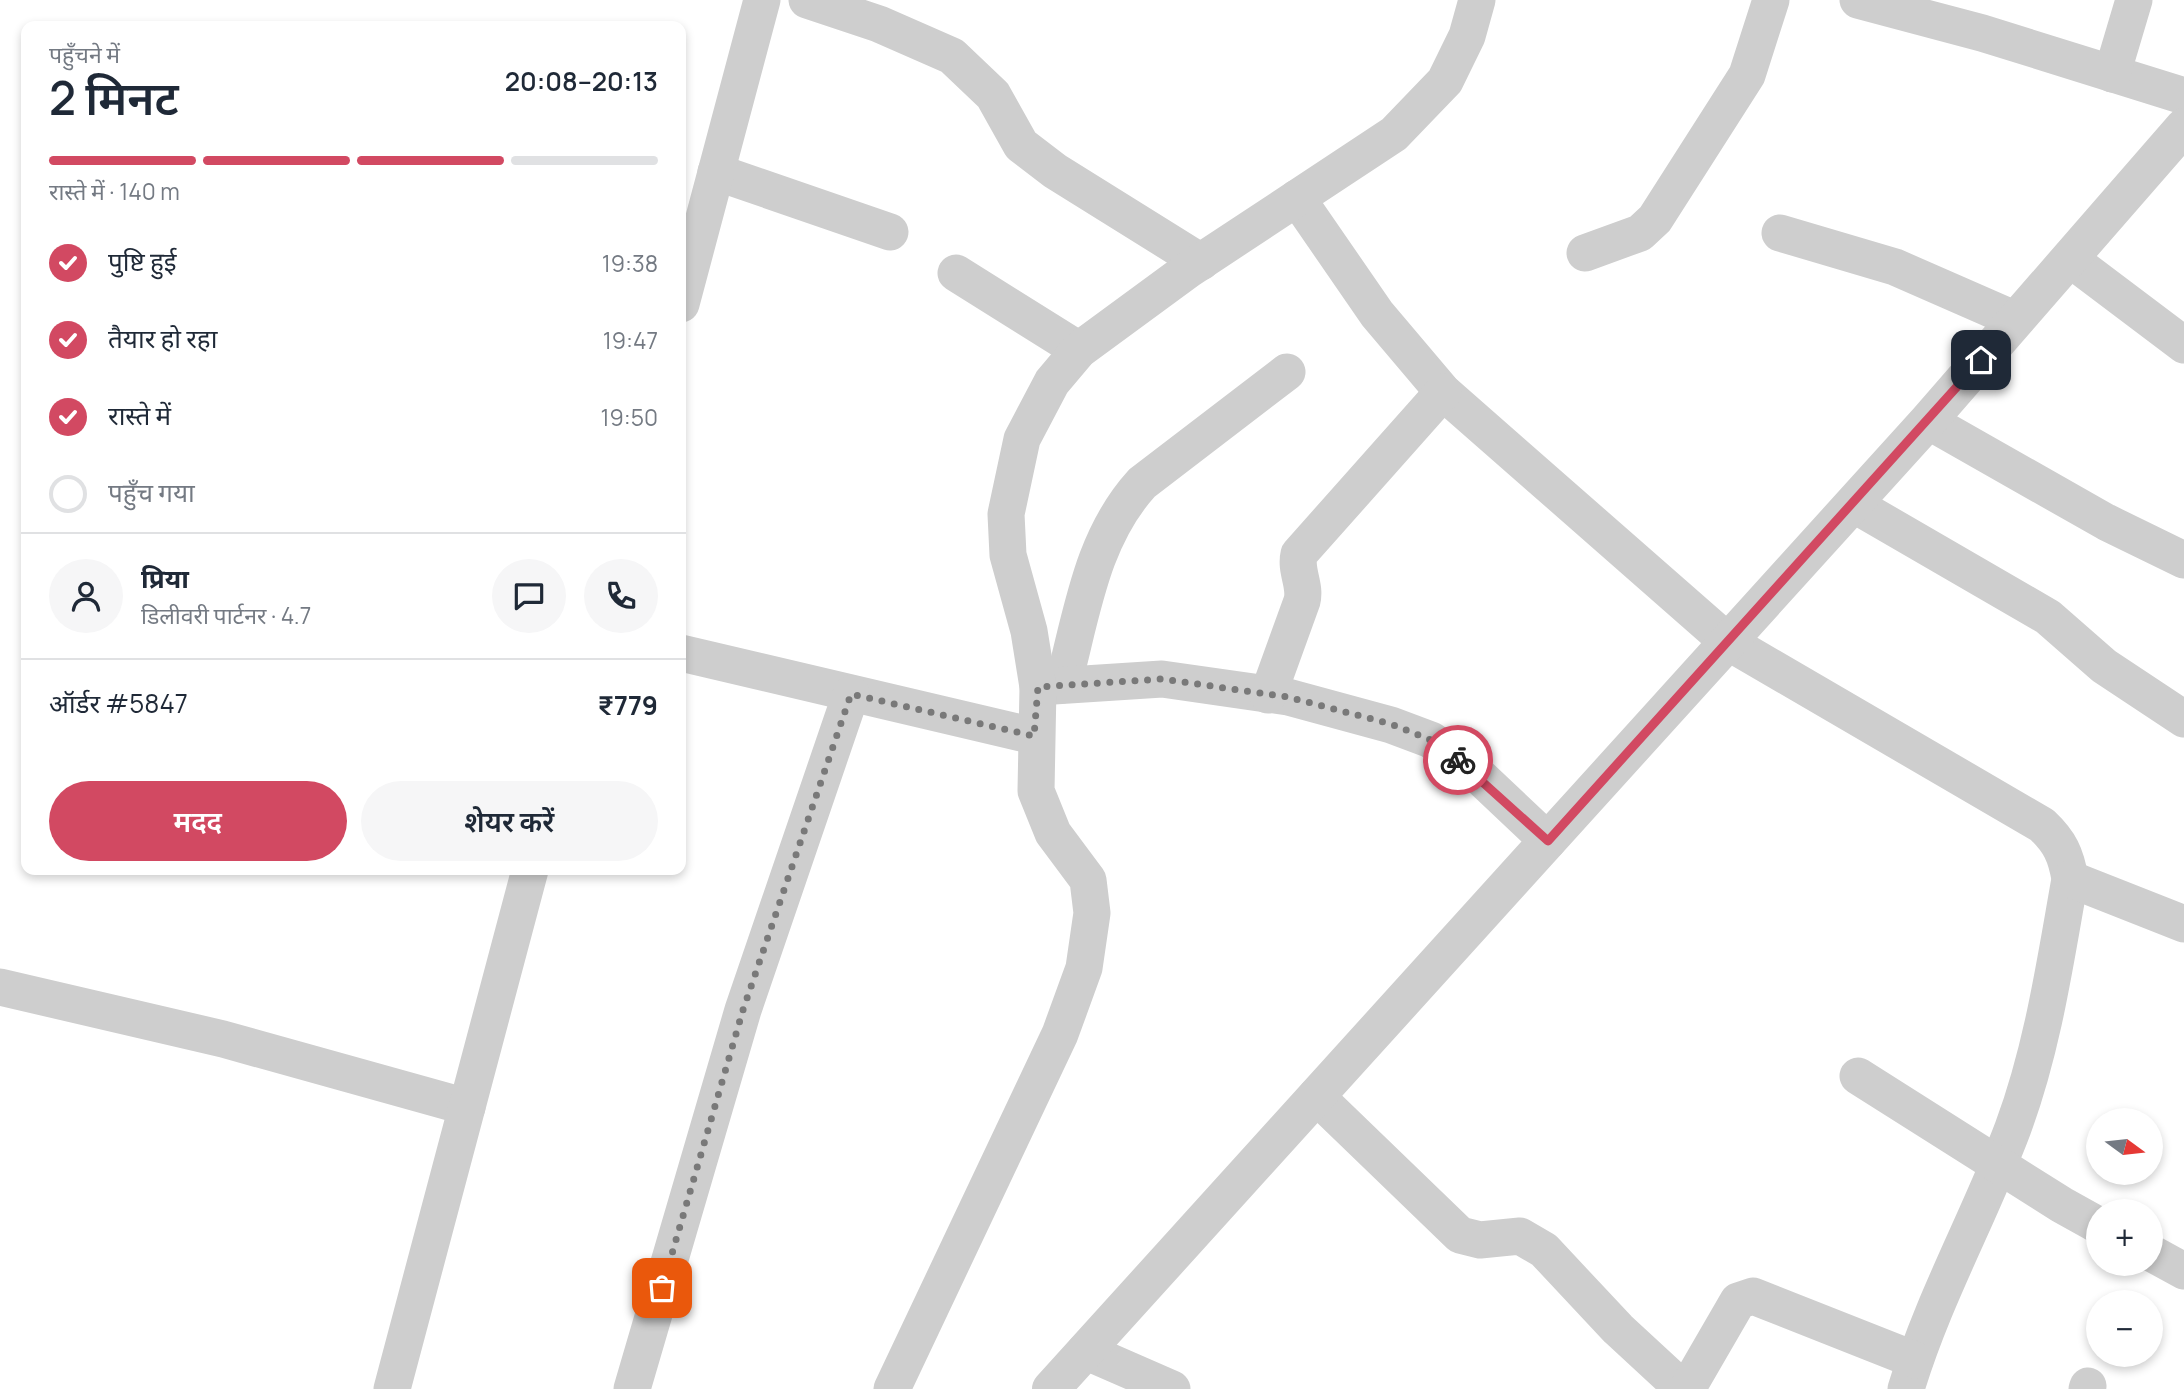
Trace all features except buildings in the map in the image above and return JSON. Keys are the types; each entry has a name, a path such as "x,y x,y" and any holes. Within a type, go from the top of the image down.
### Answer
{"street":[{"path":"686,285 762,0"},
{"path":"807,0 879,24 951,56 993,95 1021,145 1055,171 1201,262"},
{"path":"1050,686 1029,631 1008,555 1006,514 1022,439 1052,382 1079,350 1201,262 1394,134 1445,81 1467,36 1477,0"},
{"path":"1585,253 1640,233 1655,219 1747,75 1770,0"},
{"path":"1858,0 1982,33 2184,96"},
{"path":"2112,74 2134,0"},
{"path":"1051,1389 1928,421 2184,127"},
{"path":"716,172 890,232"},
{"path":"1297,198 1377,314 1443,392 1728,642 2042,825 2058,841 2066,858 2070,879 2042,1034 2013,1128 1910,1374 1753,1296 1748,1296 1738,1301 1685,1389 1618,1329 1544,1250 1520,1236 1480,1240 1460,1235 1316,1096"},
{"path":"1780,233 1895,267 1958,292 2017,320"},
{"path":"2070,259 2184,345"},
{"path":"956,273 1079,350"},
{"path":"892,1389 1060,1034 1084,968 1092,913 1088,880 1053,833 1036,791 1034,736 1101,544 1122,505 1142,483 1287,372"},
{"path":"1268,695 1303,601 1304,593 1297,566 1299,554 1443,392"},
{"path":"1928,421 2106,522 2184,560"},
{"path":"1853,504 2048,617 2104,666 2184,719"},
{"path":"686,654 1034,736"},
{"path":"1050,686 1162,679 1268,695 1391,724 1431,740 1477,774 1548,841"},
{"path":"632,1389 743,1010 851,694"},
{"path":"392,1389 529,875"},
{"path":"2070,879 2184,924"},
{"path":"0,987 223,1039 467,1107"},
{"path":"1858,1076 2086,1218"},
{"path":"2163,1260 2184,1271"},
{"path":"1085,1351 1172,1389"}],"way so far":[{"path":"662,1288 743,1010 851,694 904,704 1034,736 1038,687 1162,679 1288,697 1391,724 1431,740 1458,760"}],"route":[{"path":"1458,760 1477,774 1548,841 1981,360"}]}
